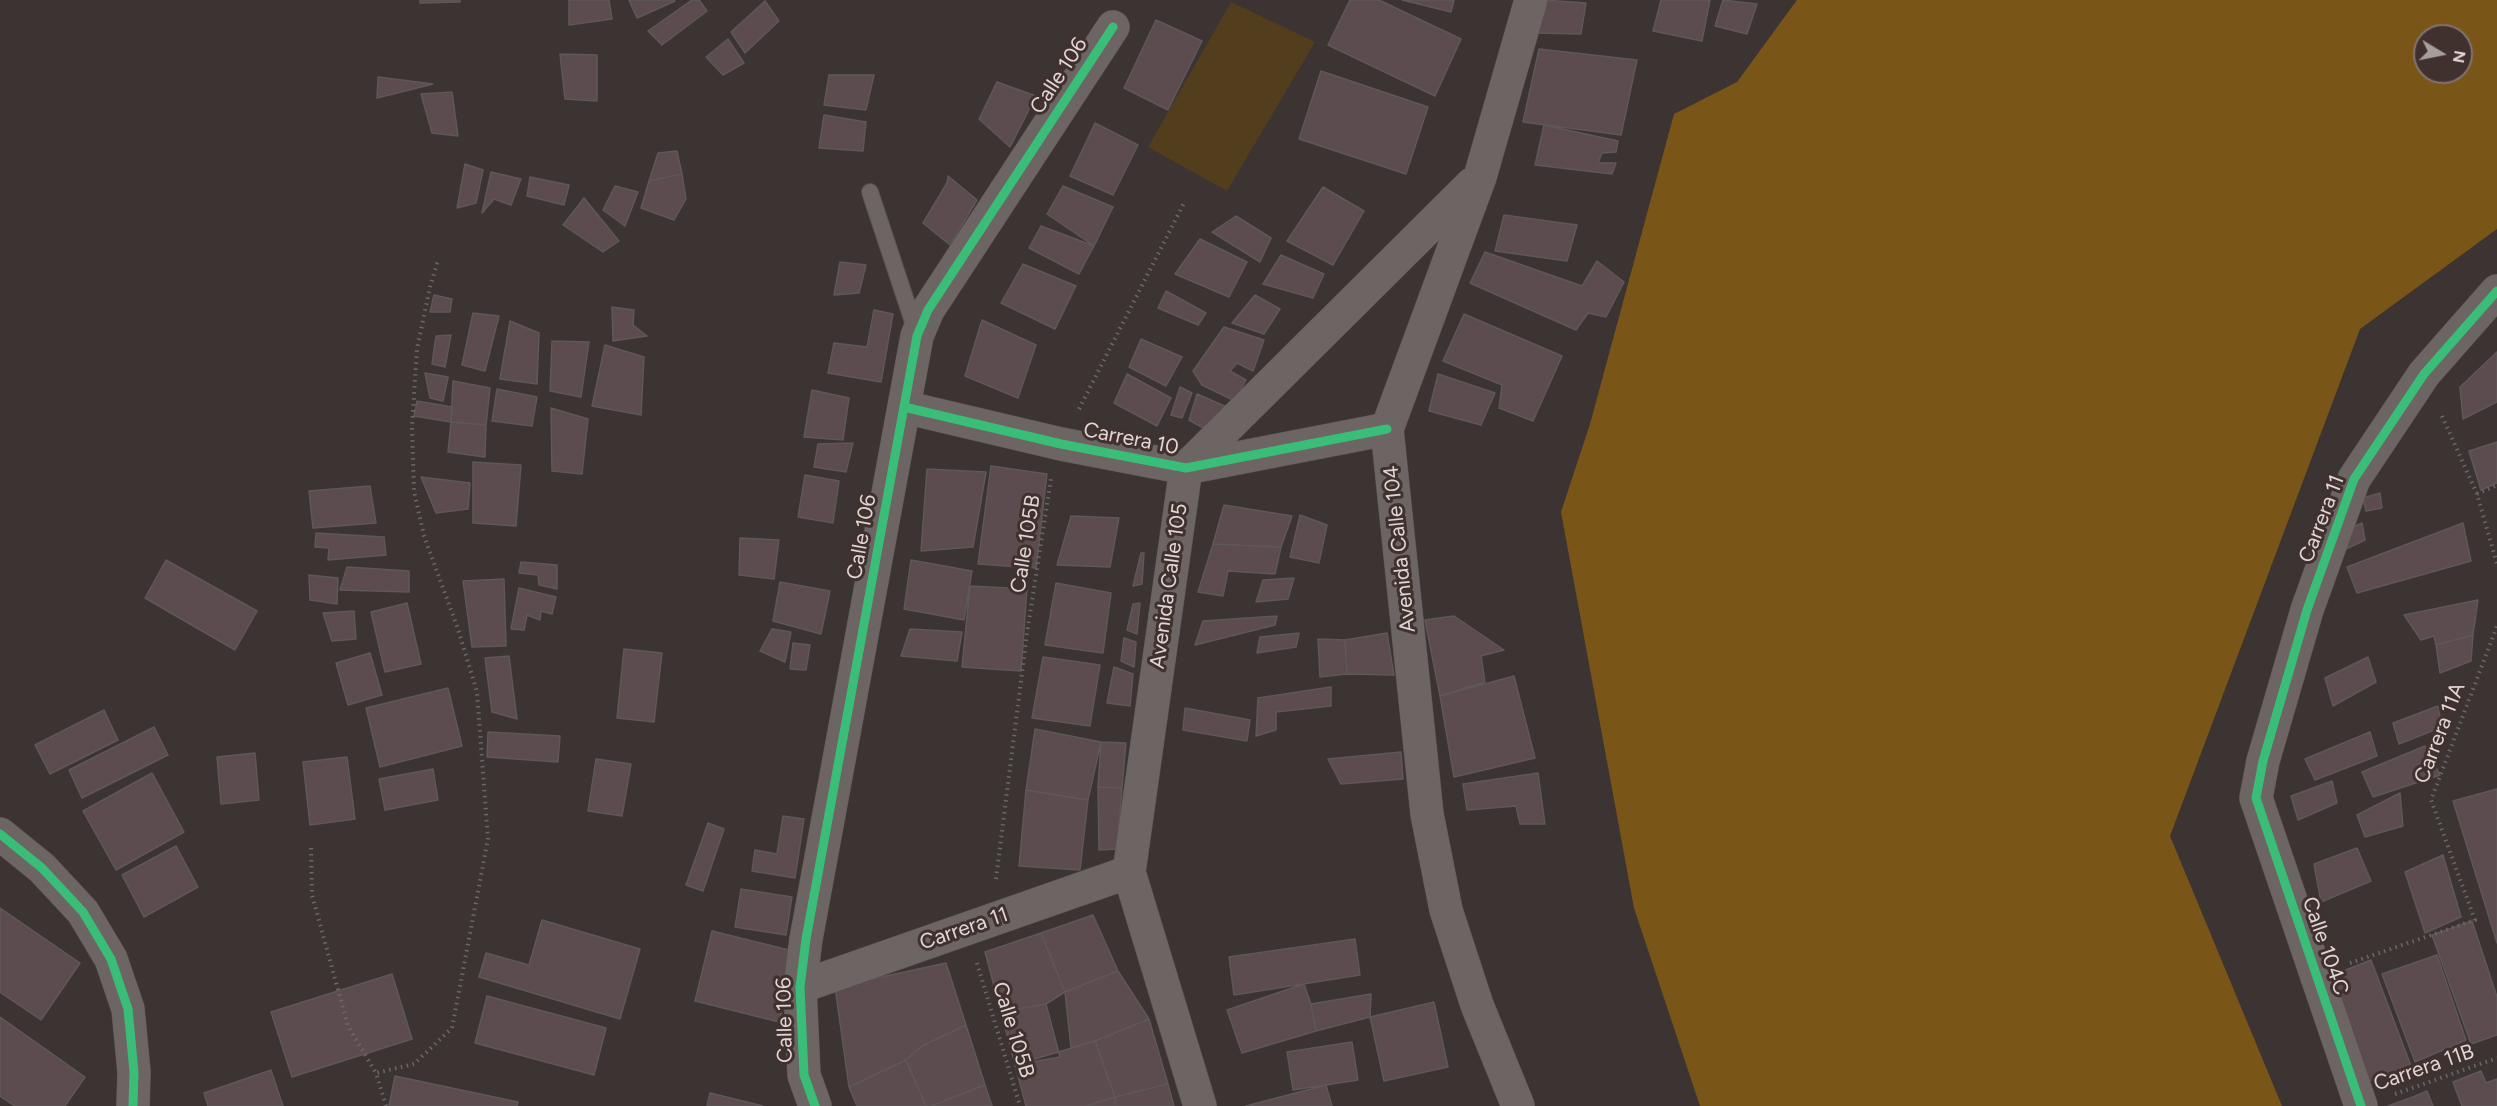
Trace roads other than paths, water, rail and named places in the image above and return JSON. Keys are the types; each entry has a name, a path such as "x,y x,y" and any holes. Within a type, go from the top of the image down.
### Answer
{"street":[{"name":"Avenida Calle 104","path":"1518,1106 1477,1005 1446,910 1427,814 1387,429 1480,177 1531,0"},
{"name":"Calle 106","path":"815,1106 804,1075 800,987 806,939 917,336 928,310 1113,27"},
{"path":"1186,468 1480,177"},
{"name":"Carrera 11","path":"2256,798 2263,761 2307,610 2354,479 2424,374 2497,291"},
{"name":"Carrera 10","path":"904,407 1061,444 1186,468 1387,429"},
{"name":"Avenida Calle 105","path":"1186,468 1129,872 1200,1106"},
{"name":"Calle 104C","path":"2256,798 2361,1106"},
{"path":"0,834 42,868 82,912 111,959 128,1009 134,1072 133,1106"},
{"name":"Carrera 11","path":"800,987 1129,872"}],"lane":[{"path":"870,192 917,336"}]}
